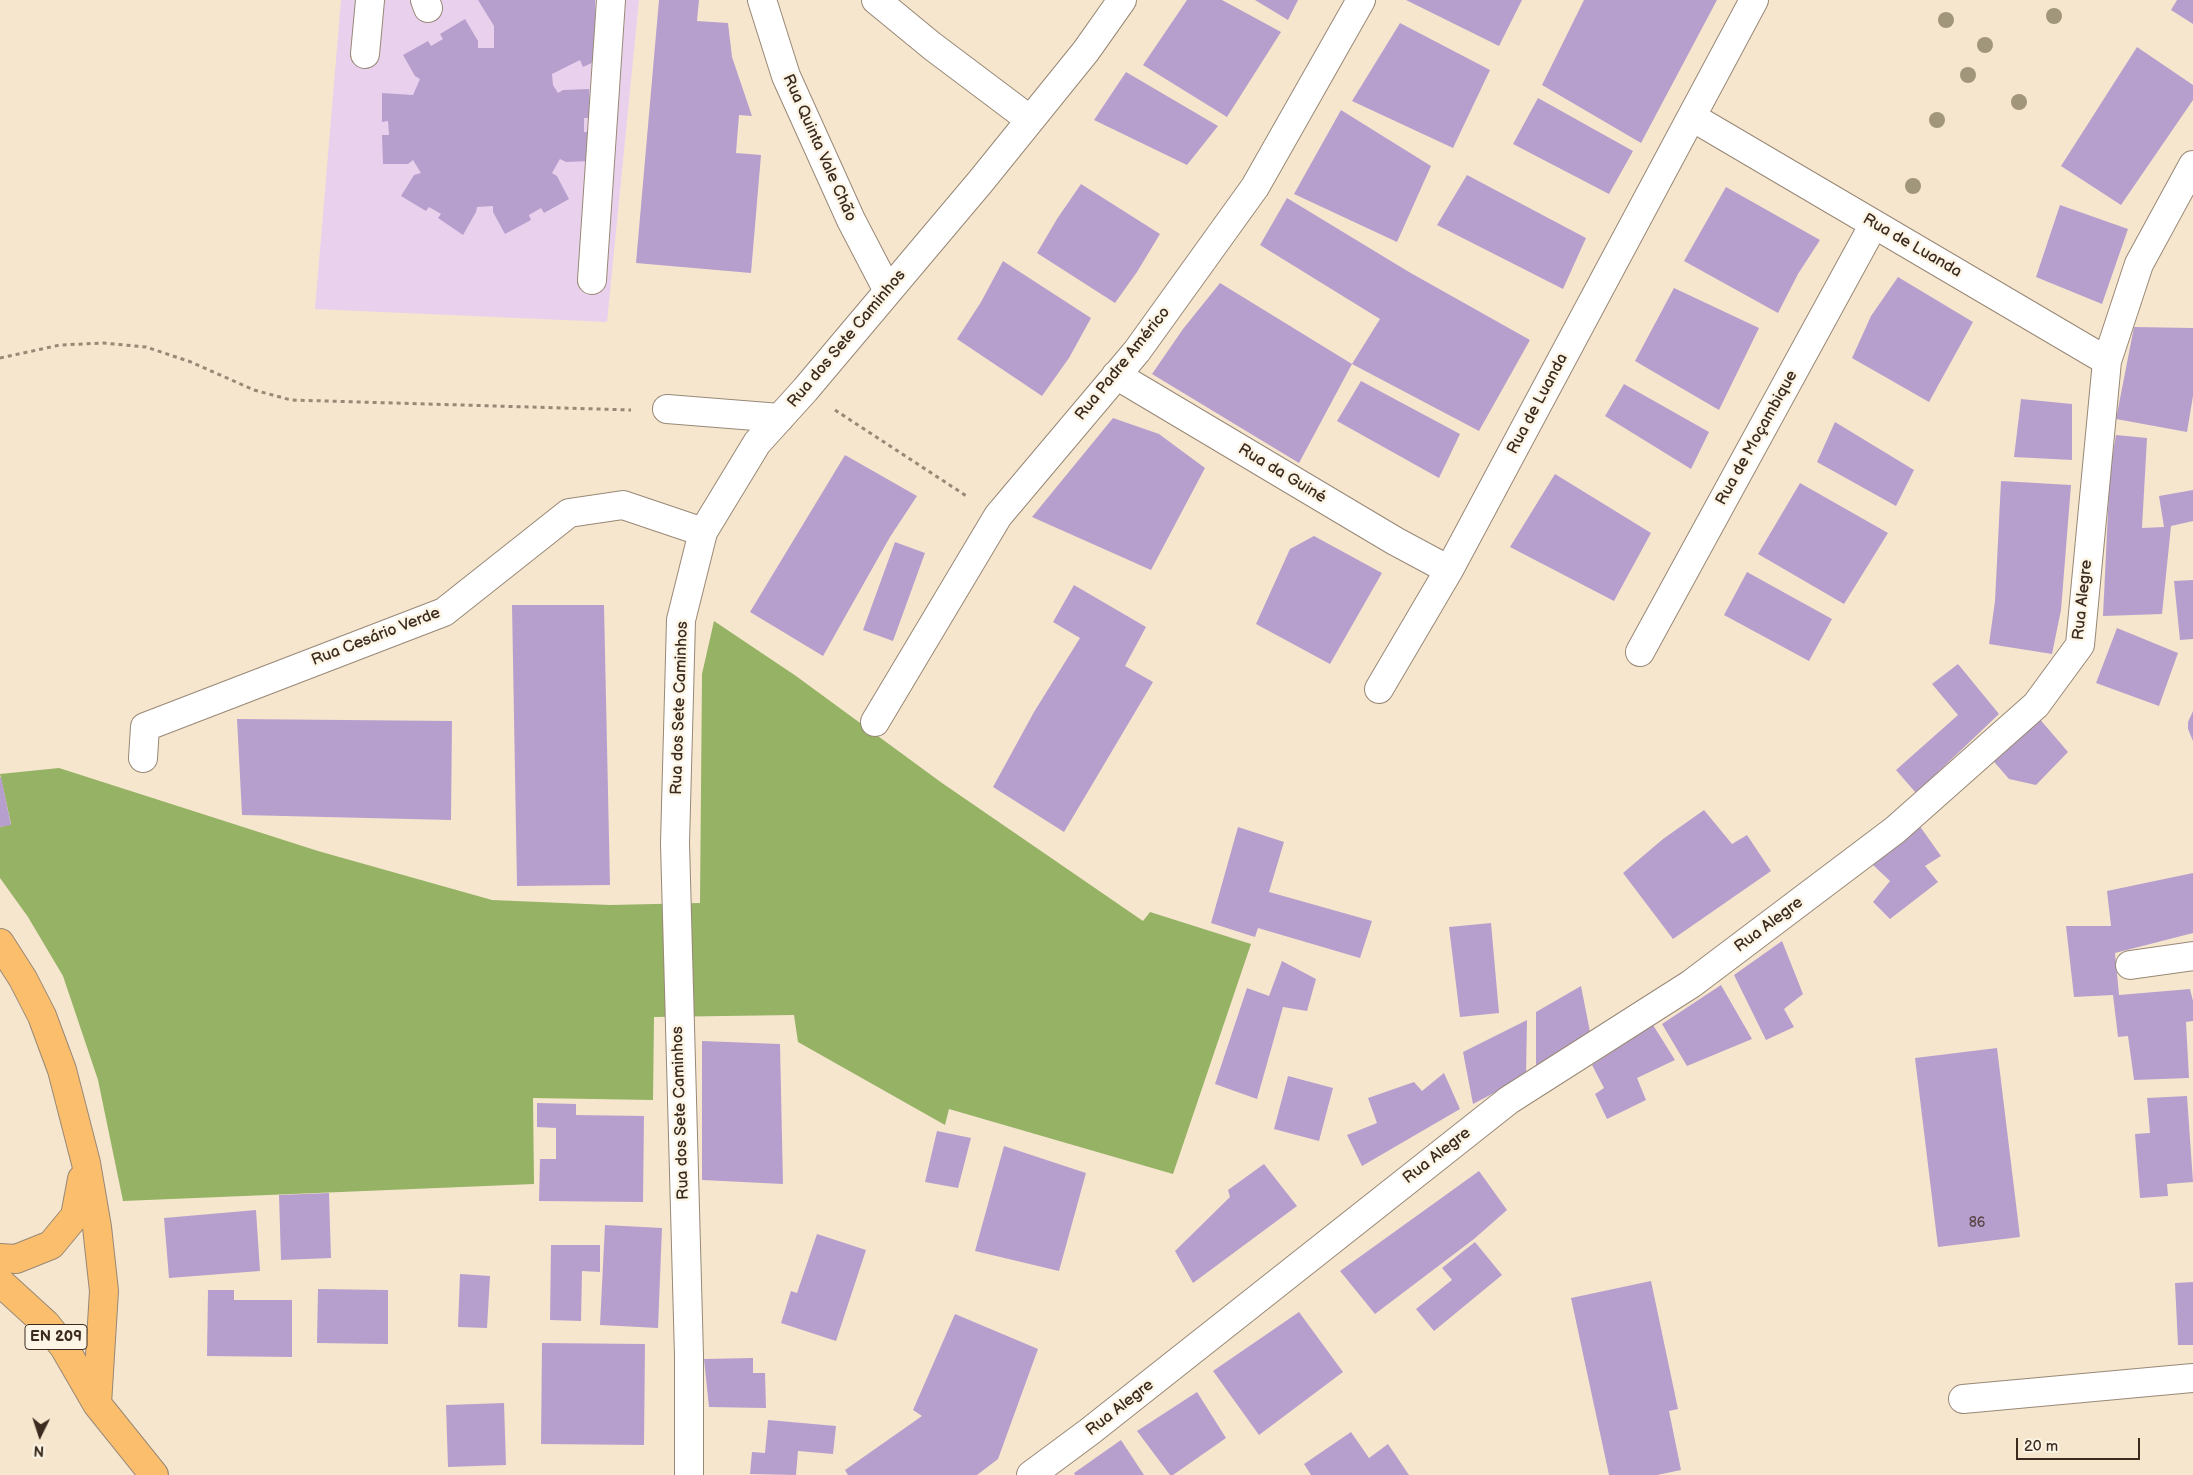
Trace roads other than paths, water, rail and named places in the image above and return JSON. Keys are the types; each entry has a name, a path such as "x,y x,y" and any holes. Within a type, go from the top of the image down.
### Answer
{"main road":[{"path":"0,943 23,979 42,1016 62,1070 86,1163 97,1227 104,1291 97,1404"},
{"path":"0,1258 16,1259 51,1245 75,1216 86,1163"},
{"name":"EN 209","path":"0,1282 46,1324 64,1347 97,1404 154,1475"}],"street":[{"path":"365,54 370,0"},
{"path":"592,280 611,0"},
{"name":"Rua Quinta Vale Chão","path":"762,0 786,76 851,220 888,291"},
{"path":"876,0 932,46 1029,119"},
{"name":"Rua dos Sete Caminhos","path":"689,1475 689,1356 675,843 682,620 703,532 757,443 805,390 981,181 1029,119 1086,51 1122,0"},
{"name":"Rua Padre Américo","path":"875,722 998,516 1137,351 1255,187 1361,0"},
{"name":"Rua de Luanda","path":"1379,689 1449,570 1754,0"},
{"name":"Rua de Luanda","path":"1692,117 2107,361"},
{"name":"Rua Alegre","path":"1032,1475 1097,1426 1509,1100 1691,984 1895,830 2036,706 2080,645 2107,361 2140,264 2193,164"},
{"name":"Rua de Moçambique","path":"1640,652 1874,224"},
{"name":"Rua da Guiné","path":"1116,375 1394,541 1449,570"},
{"path":"667,409 780,418"},
{"name":"Rua Cesário Verde","path":"144,758 145,727 444,612 569,513 624,505 703,532"},
{"path":"2130,965 2193,956"},
{"path":"1963,1399 2193,1378"}]}
